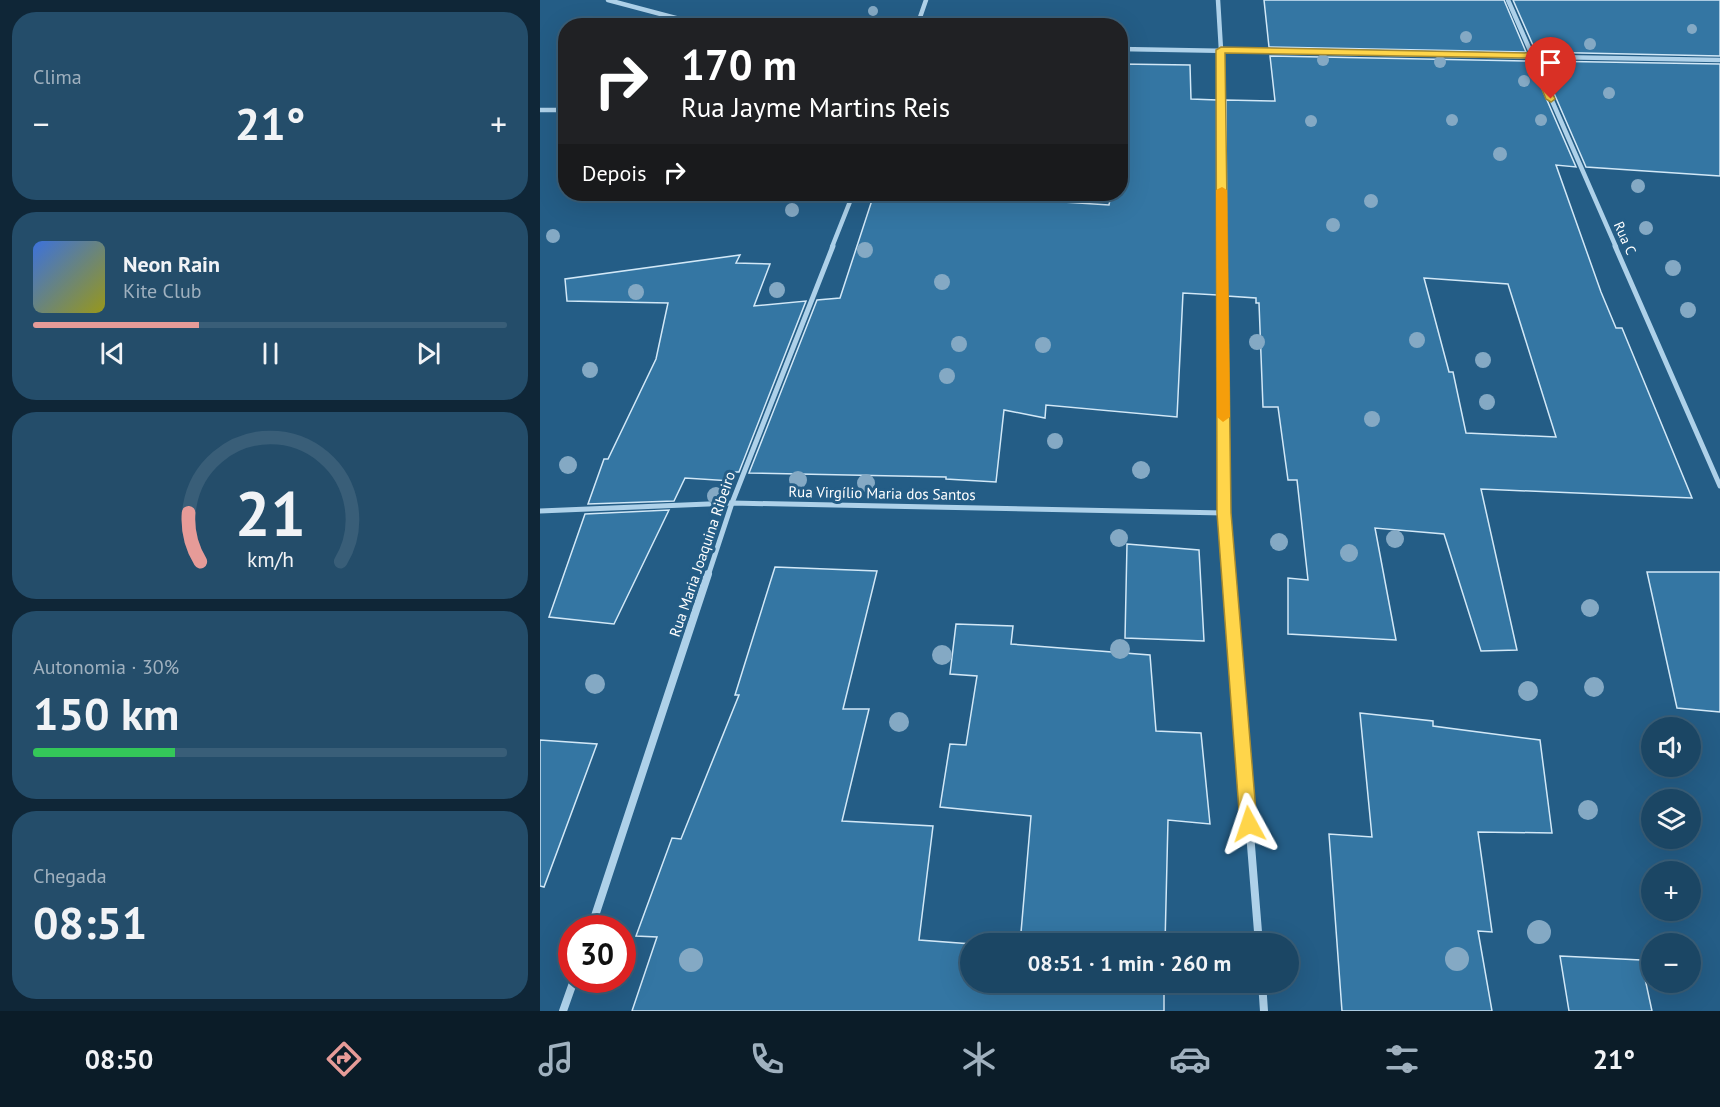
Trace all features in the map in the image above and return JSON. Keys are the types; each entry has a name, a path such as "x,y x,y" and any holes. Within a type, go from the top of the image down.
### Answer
{"street":[{"path":"608,0 677,18"},
{"path":"640,8 645,0"},
{"path":"920,18 926,0"},
{"path":"1218,0 1221,50 1224,513 1257,933"},
{"name":"Rua C","path":"1508,0 1720,486"},
{"path":"1128,49 1720,60"},
{"path":"540,110 558,110"},
{"name":"Rua Maria Joaquina Ribeiro","path":"595,915 732,503 850,201"},
{"name":"Rua Virgílio Maria dos Santos","path":"540,511 732,503 1224,513"},
{"path":"563,1011 569,993"},
{"path":"1263,993 1264,1011"}],"building":[{"path":"1264,0 1504,0 1526,52 1269,47"},
{"path":"1513,0 1720,0 1720,56 1536,52"},
{"path":"1270,56 1530,61 1576,167 1556,165 1601,292 1616,328 1622,328 1692,498 1481,489 1517,650 1481,651 1444,534 1375,528 1396,640 1288,634 1288,578 1308,580 1297,480 1288,480 1278,407 1263,407 1259,303 1256,303 1256,298 1227,296 1226,100 1275,101","holes":["1424,278 1508,284 1556,437 1466,433 1453,372 1449,372"]},
{"path":"1540,61 1720,64 1720,176 1586,167"},
{"path":"1128,64 1190,65 1191,99 1217,100 1217,295 1183,293 1177,417 1046,405 1045,418 1004,410 996,482 946,479 946,477 749,473 817,300 840,298 872,201 1048,201 1109,205 1110,201 1128,201"},
{"path":"740,255 736,263 770,264 754,306 806,301 739,472 735,472 732,481 685,478 674,501 588,504 604,459 608,459 656,359 668,303 567,301 565,279"},
{"path":"669,510 614,624 549,617 585,514"},
{"path":"1127,544 1199,550 1204,641 1125,638"},
{"path":"775,567 877,571 843,709 869,709 842,821 933,826 919,940 960,943 960,993 1164,993 1164,1011 632,1011 657,937 636,936 672,838 681,839 739,695 735,695"},
{"path":"1647,572 1720,572 1720,712 1677,708"},
{"path":"956,624 1013,626 1011,644 1150,655 1156,731 1201,733 1210,824 1168,820 1165,933 1021,933 1031,816 940,807 950,744 966,745 977,676 950,674"},
{"path":"1360,713 1433,721 1433,726 1540,740 1552,833 1478,832 1492,932 1478,931 1492,1011 1342,1011 1329,834 1372,837"},
{"path":"540,740 597,744 544,887 540,886"},
{"path":"1560,956 1641,960 1641,993 1648,993 1652,1011 1569,1011"}],"slow traffic":[{"path":"1222,190 1223,417"}],"route":[{"path":"1249,824 1224,513 1221,50 1532,56 1551,99"}]}
